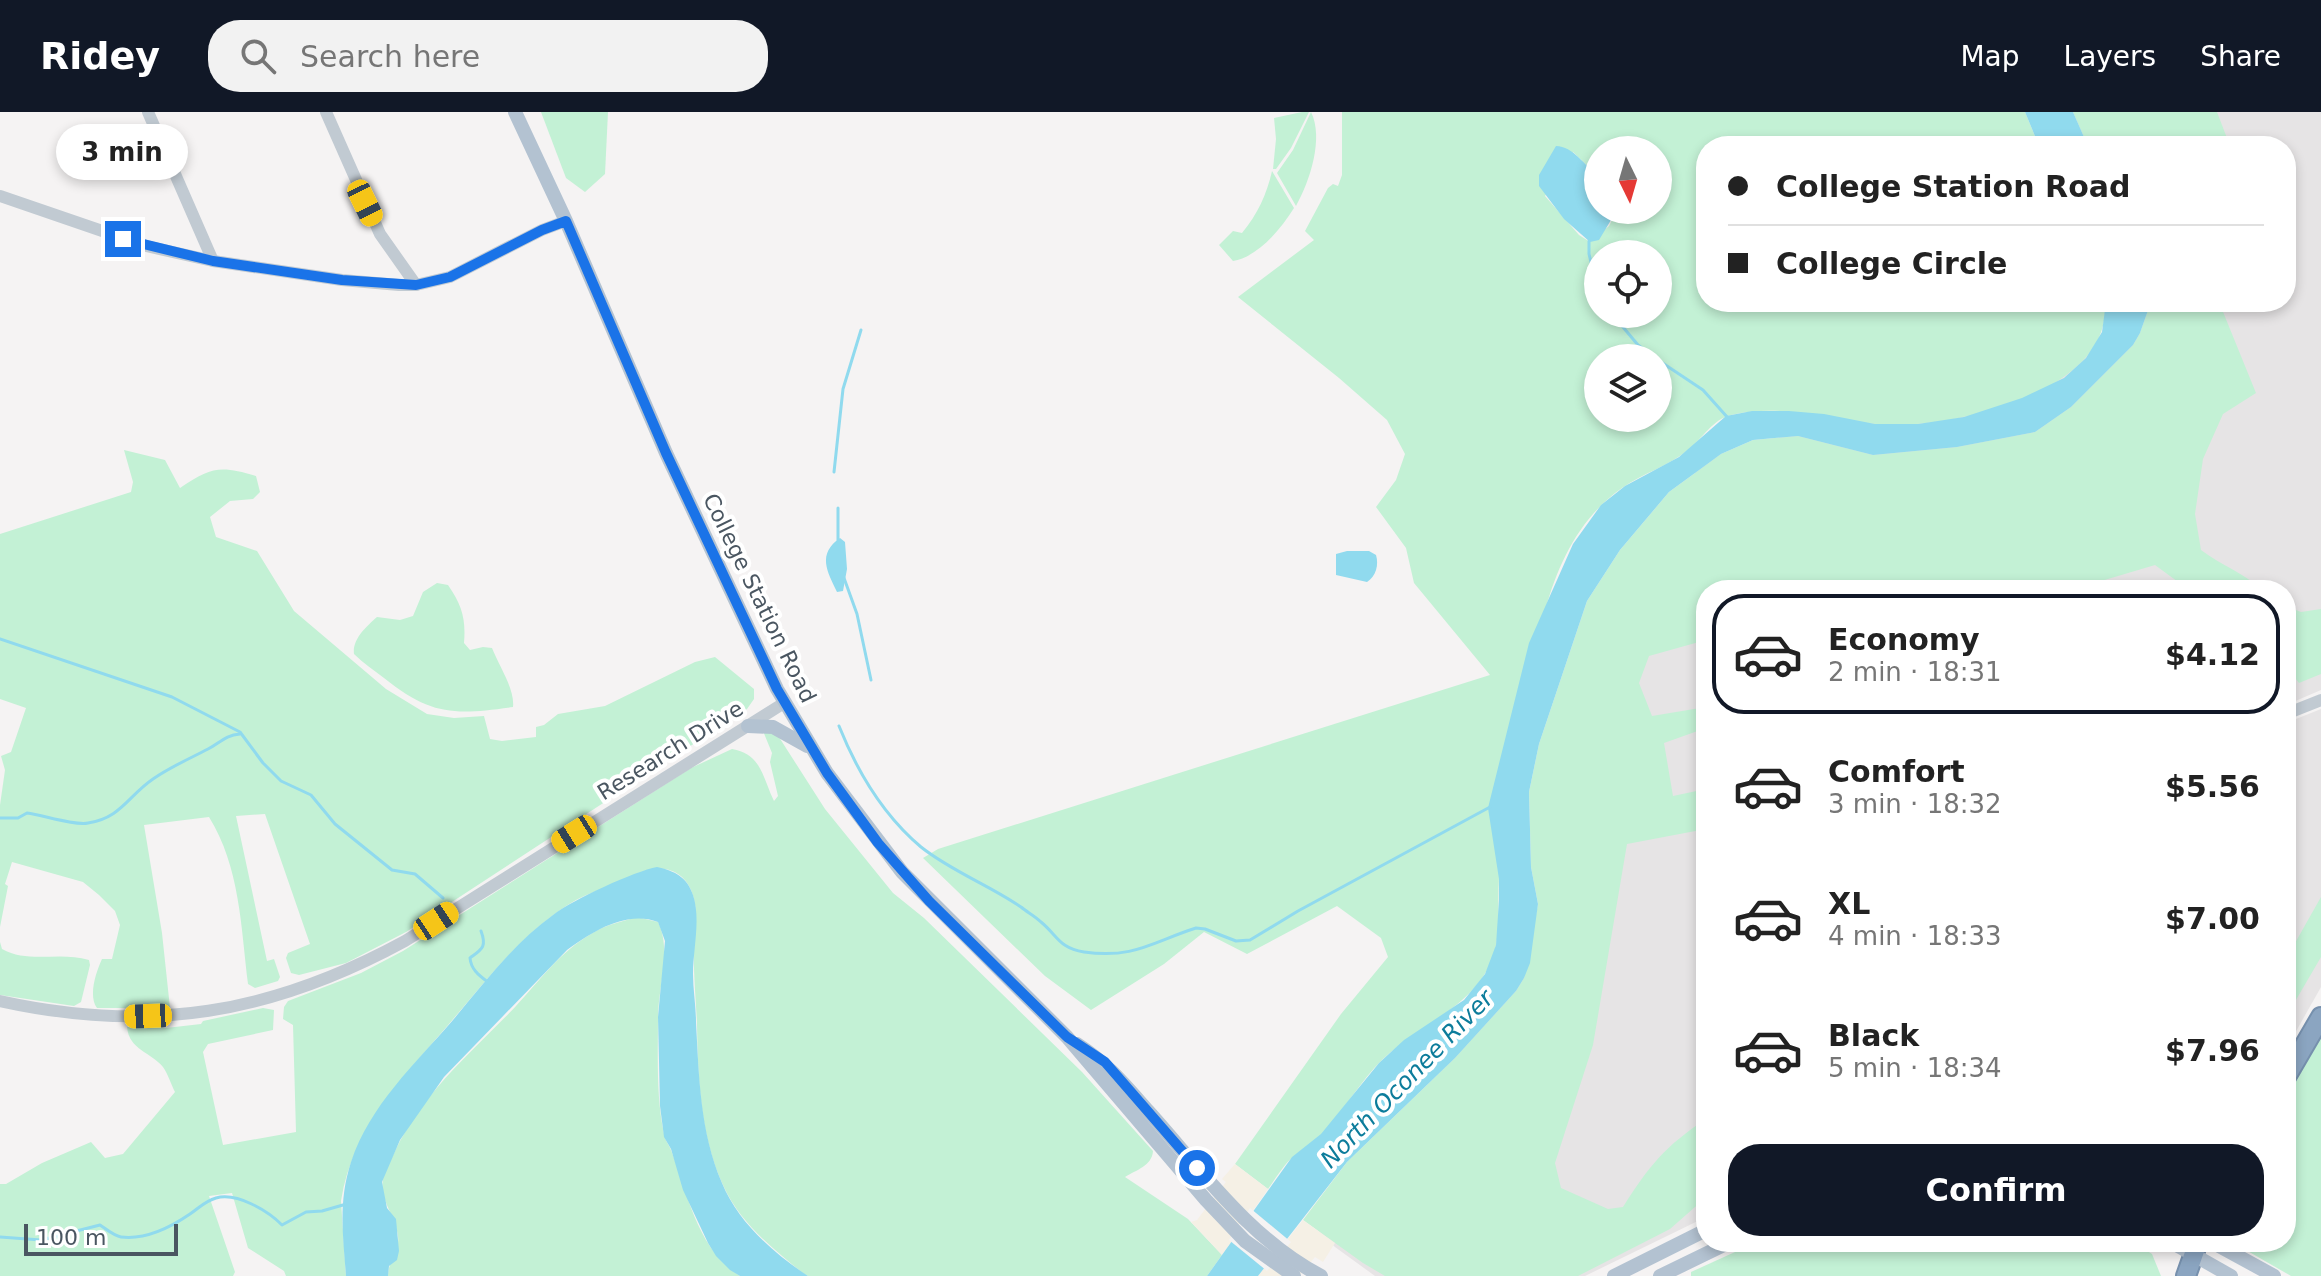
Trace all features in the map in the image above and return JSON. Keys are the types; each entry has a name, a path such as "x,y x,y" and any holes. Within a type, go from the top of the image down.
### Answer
{"highway":[{"path":"2296,1060 2321,1017"},
{"path":"2186,1276 2195,1252"}],"main road":[{"name":"College Station Road","path":"515,112 566,221 666,453 784,703 811,748 902,872 1067,1037 1105,1062 1245,1241 1294,1276"},
{"path":"748,726 773,727 811,748"},
{"name":"College Station Road","path":"1210,1195 1316,1274"},
{"path":"1614,1276 1696,1235"},
{"path":"1657,1276 1709,1252"},
{"path":"2201,1252 2231,1276"},
{"path":"2230,1252 2274,1276"}],"street":[{"path":"148,112 213,261"},
{"path":"326,112 380,234 416,285"},
{"path":"0,196 146,246 213,261 342,280 416,285 450,277 566,221"},
{"path":"2296,710 2321,700"},
{"name":"Research Drive","path":"0,1001 56,1012 140,1017 242,1006 307,987 357,967 405,941 784,703"},
{"path":"1647,1260 1657,1276"}],"shaded area":[{"path":"2073,112 2321,112 2321,690 2296,701 2296,580 1696,580 1696,1222 1585,1276 1375,1276 1335,1247 1305,1218 1516,991 1696,470 1721,454 2140,333 2147,312 2296,312 2296,136 2084,136"},
{"path":"2321,709 2321,987 2296,1031 2296,719"}],"green space":[{"path":"541,112 608,112 605,174 585,192 566,178"},
{"path":"1309,112 1291,148 1273,169 1276,139 1274,118"},
{"path":"1311,112 1315,122 1316,147 1306,184 1296,206 1277,173 1293,150"},
{"path":"1342,112 2025,112 2035,136 1696,136 1696,312 2105,312 2096,343 2076,367 2055,383 2001,407 1942,421 1890,425 1792,412 1731,415 1713,425 1681,456 1622,488 1595,512 1573,541 1557,574 1537,646 1503,848 1498,931 1491,962 1471,992 1383,1059 1329,1126 1290,1159 1268,1189 1235,1164 1341,1014 1388,957 1381,938 1337,906 1247,954 1204,932 1164,964 1091,1010 1045,976 923,858 938,849 1490,675 1414,583 1406,548 1376,507 1396,480 1405,454 1387,420 1238,297 1314,240 1305,231 1333,184 1338,186 1342,175","holes":["1584,136 1672,136 1672,224 1609,226 1592,240 1672,240 1672,328 1584,328 1584,240 1587,240 1545,196 1573,152 1584,163"]},
{"path":"2073,112 2217,112 2226,136 2084,136"},
{"path":"1272,171 1294,208 1276,233 1260,248 1233,261 1219,245 1233,231 1242,233 1261,204"},
{"path":"2147,312 2223,312 2256,393 2223,414 2203,459 2195,514 2201,550 2250,580 2175,580 2155,565 2105,580 1696,580 1696,643 1649,656 1639,683 1652,716 1696,709 1696,732 1664,743 1673,796 1696,791 1696,831 1627,844 1593,1045 1555,1163 1561,1188 1608,1209 1623,1207 1659,1158 1696,1126 1696,1206 1670,1229 1578,1276 1385,1276 1303,1220 1347,1162 1455,1058 1516,991 1524,978 1538,904 1531,867 1529,792 1539,744 1587,601 1620,550 1669,492 1721,454 1753,440 1798,436 1873,455 1957,447 2035,432 2071,407 2133,345"},
{"path":"124,450 165,460 180,488 216,470 233,470 256,476 260,492 253,499 230,501 210,517 216,537 257,551 294,611 386,689 427,714 454,718 484,716 490,739 502,741 536,737 536,727 558,714 605,706 695,662 715,657 754,689 754,699 747,709 406,932 346,963 299,975 291,973 286,958 288,953 310,944 265,814 236,816 267,961 274,959 280,977 278,981 255,988 248,984 233,877 209,817 144,825 162,933 170,1008 97,1008 93,997 95,977 102,959 112,959 120,925 115,911 99,895 83,882 12,862 5,884 8,886 0,927 0,805 5,770 1,756 11,752 26,708 0,699 0,534 131,492 133,482"},
{"path":"437,583 448,585 457,599 464,619 464,643 470,650 492,648 509,685 513,707 459,711 430,706 401,690 354,654 358,638 377,617 400,620 413,616 423,592"},
{"path":"2321,609 2321,674 2299,683 2296,679 2296,610"},
{"path":"763,731 777,734 825,809 893,893 924,918 1082,1072 1153,1151 1147,1164 1125,1177 1188,1219 1222,1255 1207,1276 804,1274 769,1244 738,1211 715,1166 705,1126 700,1086 694,900 682,877 667,869 659,869 635,875 581,897 541,925 495,970 384,1102 357,1148 341,1201 346,1276 286,1276 284,1271 248,1248 232,1193 209,1196 235,1272 233,1276 0,1276 0,1184 6,1184 42,1163 91,1142 105,1158 123,1154 175,1092 163,1067 136,1046 127,1027 166,1028 201,1024 203,1021 263,1008 274,1010 273,1030 208,1044 203,1052 223,1145 296,1132 293,1025 283,1019 288,1001 361,973 403,951 691,768 732,749 750,756 756,762 774,801 778,796 770,762 772,753"},
{"path":"2321,897 2321,957 2296,1000 2296,941"},
{"path":"637,917 658,922 664,944 658,1061 665,1136 704,1236 725,1265 740,1276 388,1276 398,1236 383,1194 383,1179 395,1151 420,1110 450,1073 570,949 601,928"},
{"path":"0,942 2,949 23,956 89,960 81,1002 74,1006 0,995"},
{"path":"2321,1033 2321,1276 2291,1276 2249,1252 2296,1252 2296,1077"},
{"path":"1735,1252 2149,1252 2161,1276 1691,1276 1691,1272"}],"sand":[{"path":"1235,1164 1268,1189 1222,1255 1191,1222 1197,1220 1226,1182 1222,1179"},
{"path":"1303,1220 1335,1243 1323,1262 1315,1257 1299,1276 1258,1276"}],"water":[{"path":"2025,112 2073,112 2084,136 2035,136"},
{"path":"1556,146 1573,153 1584,163 1584,224 1609,224 1599,240 1588,240 1564,219 1539,186 1539,175"},
{"name":"North Oconee River","path":"2105,312 2147,312 2133,345 2071,407 2035,432 1957,447 1873,455 1798,436 1753,440 1721,454 1669,492 1620,550 1587,601 1539,744 1529,792 1531,867 1538,904 1530,963 1524,978 1516,991 1455,1058 1347,1162 1258,1276 1207,1276 1292,1157 1321,1134 1379,1063 1404,1040 1464,1000 1485,974 1496,945 1499,900 1499,879 1488,808 1529,643 1573,544 1601,505 1625,486 1679,457 1726,416 1752,411 1789,411 1875,424 1918,424 1964,417 2022,398 2064,378 2086,358 2102,332"},
{"path":"840,538 845,542 847,569 843,591 837,592 827,570 826,557 828,550"},
{"path":"1369,551 1376,555 1376,570 1367,582 1336,575 1336,554"},
{"path":"657,867 684,879 695,904 697,924 693,980 700,1084 709,1144 722,1183 747,1224 770,1247 808,1276 740,1276 716,1256 708,1243 683,1190 671,1149 664,1137 660,1106 658,1017 665,941 658,922 634,919 598,930 567,950 444,1077 400,1140 382,1182 387,1208 396,1219 397,1260 389,1266 388,1276 346,1276 342,1219 347,1177 359,1141 395,1086 500,964 539,926 588,894"}],"pier":[{"path":"1250,1208 1291,1242 1267,1271 1229,1240"}],"waterway":[{"path":"1624,328 1637,344"},
{"path":"834,472 843,389 861,330"},
{"path":"1672,369 1703,390 1728,418"},
{"path":"838,508 838,540"},
{"path":"844,578 857,614 871,680"},
{"path":"0,639 172,697 240,732 281,781 311,795 335,824 392,870 415,874 443,898"},
{"path":"839,726 872,791 895,821 921,847 1021,907 1064,944 1084,952 1130,951 1196,928 1236,941 1250,940 1490,807"},
{"path":"0,818 18,818 27,813 75,823 99,820 116,811 159,775 226,738 240,734"},
{"path":"481,931 482,947 470,958 474,969 489,983"},
{"path":"0,1237 41,1240 100,1225 118,1236 139,1236 166,1228 209,1201 224,1197 252,1204 282,1225 306,1212 343,1205"}],"route":[{"path":"123,239 213,261 342,280 416,285 450,277 566,221 666,453 729,589 791,716 827,773 878,843 929,901 1067,1037 1105,1062 1197,1168"}]}
